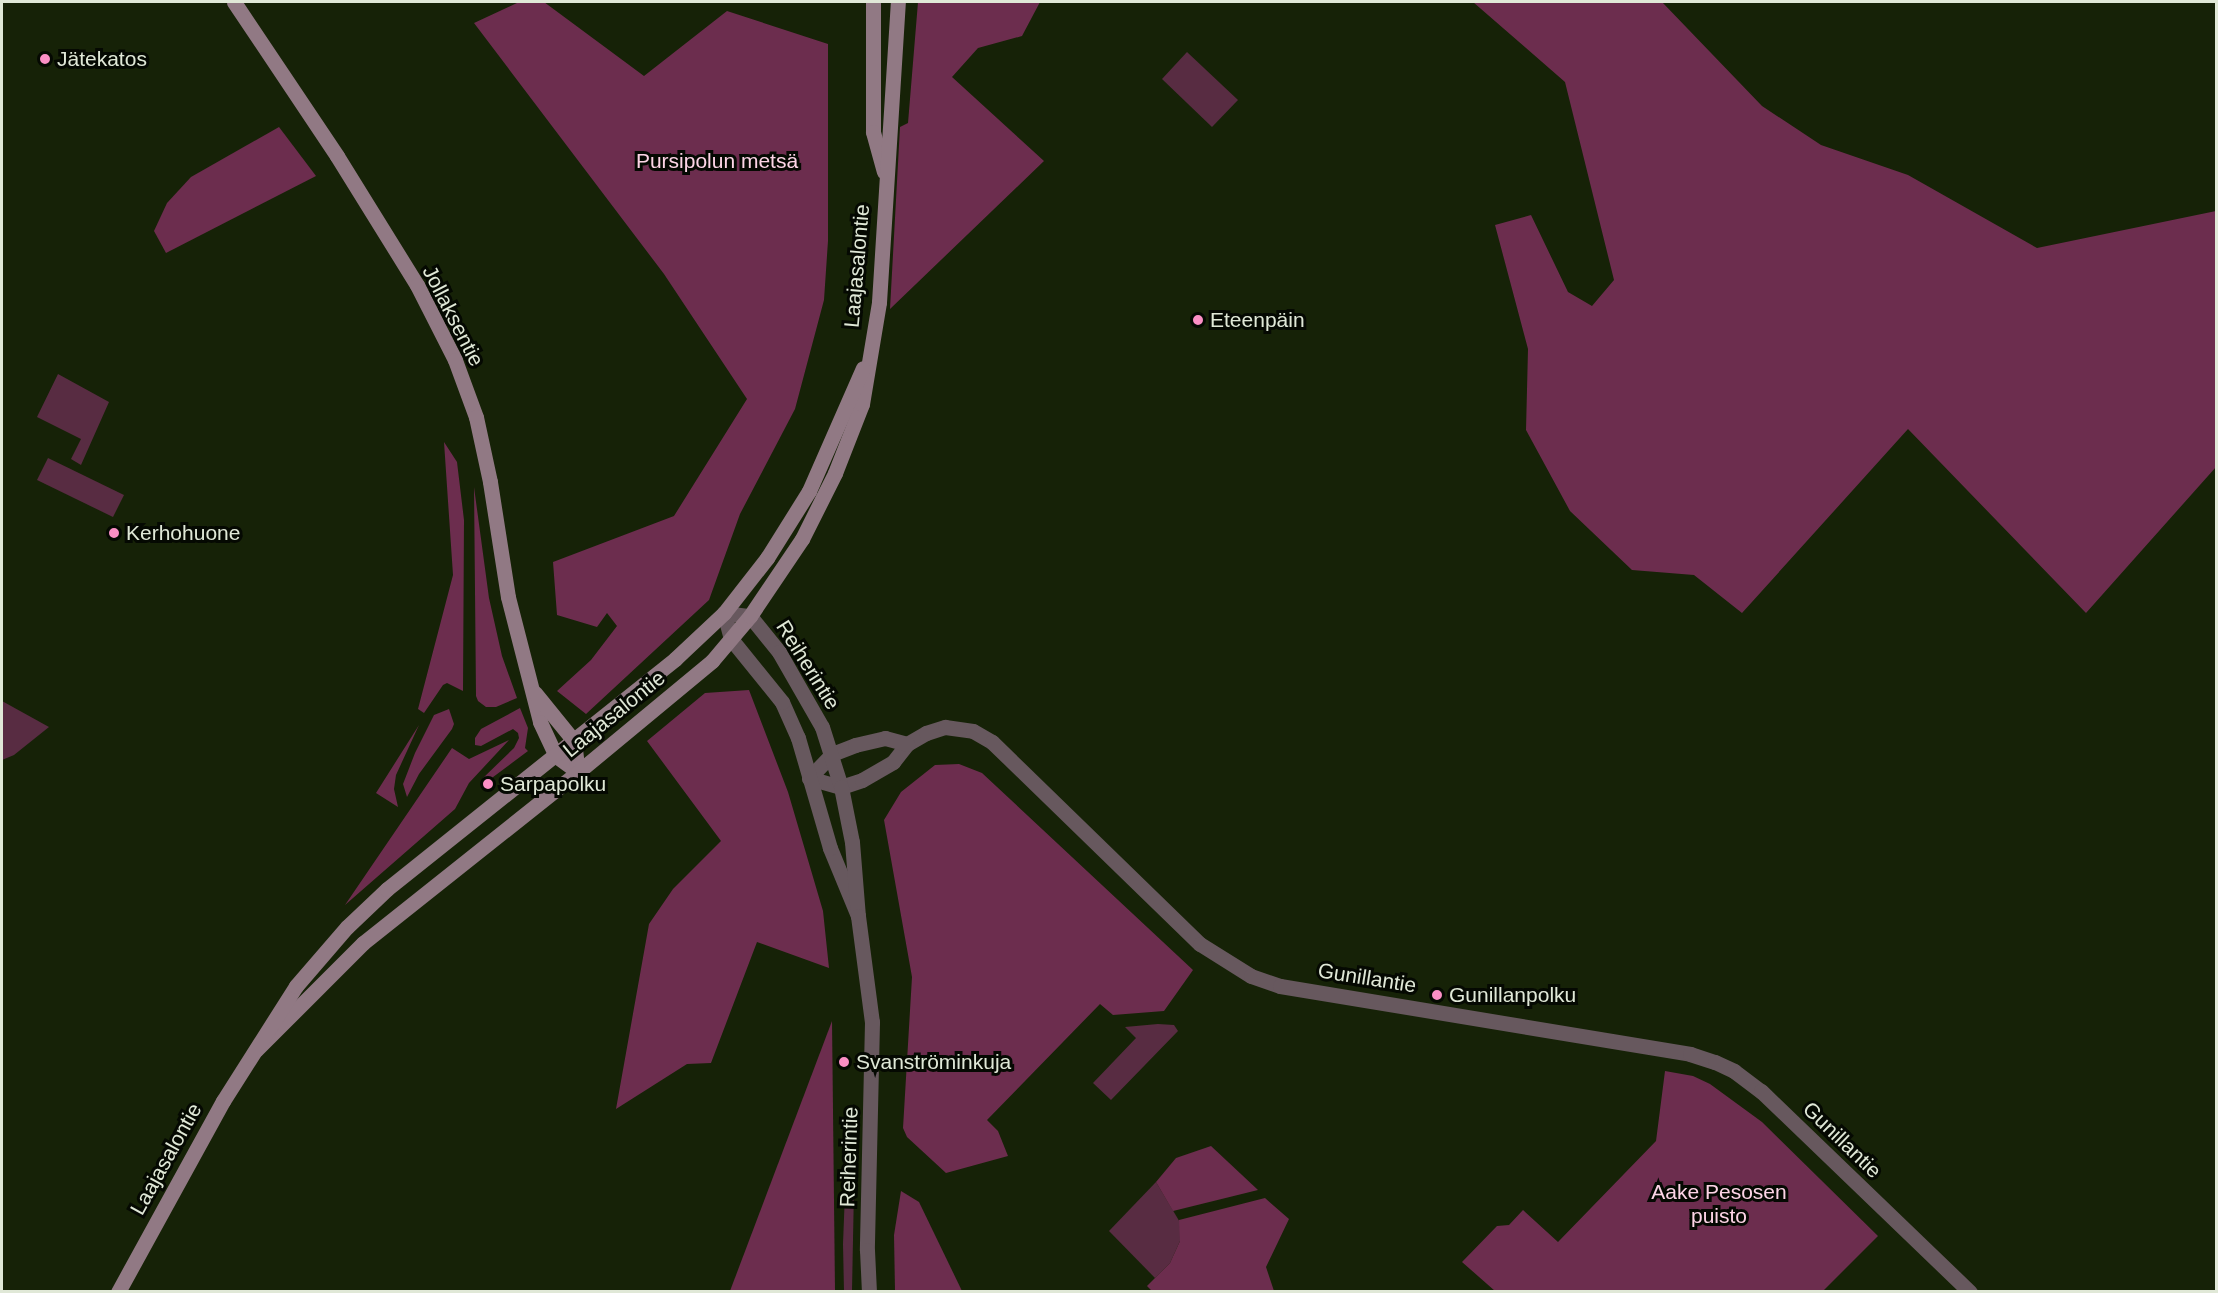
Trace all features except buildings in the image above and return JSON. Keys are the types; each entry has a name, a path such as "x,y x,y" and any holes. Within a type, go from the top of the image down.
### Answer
{"main road":[{"name":"Jollaksentie","path":"234,2 337,156 398,255 455,360 476,417 490,482 518,646 544,732 556,756 578,772"},
{"name":"Laajasalontie","path":"873,2 873,132 885,177"},
{"name":"Laajasalontie","path":"256,1050 363,943 578,772 712,661 750,616 802,538 835,473 862,404 867,358 879,302 885,225 885,177 891,133 898,2"},
{"name":"Laajasalontie","path":"118,1292 202,1138 296,986 347,927 387,889 696,642 724,613 768,558 803,501 848,396 867,358"},
{"name":"Jollaksentie","path":"532,691 574,741 578,772"}],"street":[{"name":"Reiherintie","path":"858,916 830,848 798,738 782,702 731,639 724,613 750,616 776,646 799,682 822,727 841,787 852,842 858,916 872,1022 867,1250 869,1292"},
{"name":"Gunillantie","path":"841,787 862,780 893,762 907,744 926,733 945,727 973,731 992,742 1200,944 1251,976 1280,986 1690,1054 1734,1071 1761,1091 1970,1292"},
{"path":"841,787 809,778 832,753 885,738 907,744"}],"shaded area":[{"path":"1187,52 1238,100 1212,127 1162,79"},
{"path":"58,374 109,402 81,465 71,459 81,439 37,417"},
{"path":"48,458 124,495 113,517 37,480"},
{"path":"2,701 49,727 14,755 2,760"},
{"path":"1174,1025 1178,1031 1111,1100 1093,1083 1136,1038 1125,1027"},
{"path":"855,1138 852,1291 844,1291 843,1244 847,1140"},
{"path":"1156,1182 1181,1224 1180,1241 1170,1263 1155,1278 1109,1231"}],"green space":[{"name":"Pursipolun metsä","path":"519,2 544,2 644,76 727,11 828,44 828,241 824,300 795,409 740,514 709,600 586,714 557,691 591,660 617,626 607,613 597,627 557,615 553,562 674,516 747,399 664,274 474,23"},
{"path":"918,2 1040,2 1022,36 978,48 952,77 1044,161 890,309 900,127 908,123"},
{"path":"1473,2 1662,2 1762,106 1821,145 1908,175 2037,248 2216,211 2216,467 2086,613 1908,429 1742,613 1694,575 1632,570 1570,511 1526,430 1528,349 1495,225 1531,215 1568,292 1592,306 1614,280 1565,82"},
{"path":"279,127 316,176 166,253 154,231 167,203 191,177"},
{"path":"444,442 457,462 464,520 463,691 447,683 443,685 424,713 418,709 453,575"},
{"path":"474,487 489,598 502,656 517,698 496,707 486,707 478,701 476,696"},
{"path":"749,690 788,792 823,911 829,968 757,942 711,1063 687,1064 616,1109 649,924 673,889 721,841 647,741 705,693"},
{"path":"520,708 528,728 525,748 528,751 485,783 482,779 514,748 519,738 518,733 513,729 481,746 475,745 475,738 481,729"},
{"path":"449,709 454,724 452,729 419,774 407,797 403,784 415,753 434,715"},
{"path":"419,725 396,775 394,789 398,807 376,793"},
{"path":"509,740 469,783 455,809 345,905 452,748 469,759"},
{"path":"959,764 982,773 1193,970 1164,1011 1113,1015 1100,1004 987,1120 998,1131 1008,1156 946,1173 907,1137 903,1128 912,977 884,820 901,792 935,765"},
{"path":"832,1021 835,1291 730,1291"},
{"name":"Aake Pesosen puisto","path":"1665,1071 1693,1076 1710,1084 1762,1122 1878,1236 1823,1291 1495,1291 1462,1262 1497,1226 1509,1225 1523,1210 1558,1242 1656,1141"},
{"path":"1211,1146 1258,1190 1173,1211 1156,1182 1176,1158"},
{"path":"901,1191 919,1202 962,1291 895,1291 894,1235"},
{"path":"1265,1198 1289,1219 1266,1267 1274,1291 1153,1292 1147,1286 1170,1263 1180,1241 1179,1220"}],"place":[{"name":"Jätekatos","path":"45,59"},
{"name":"Eteenpäin","path":"1198,320"},
{"name":"Kerhohuone","path":"114,533"},
{"name":"Sarpapolku","path":"488,784"},
{"name":"Gunillanpolku","path":"1437,995"},
{"name":"Svanströminkuja","path":"844,1062"}]}
